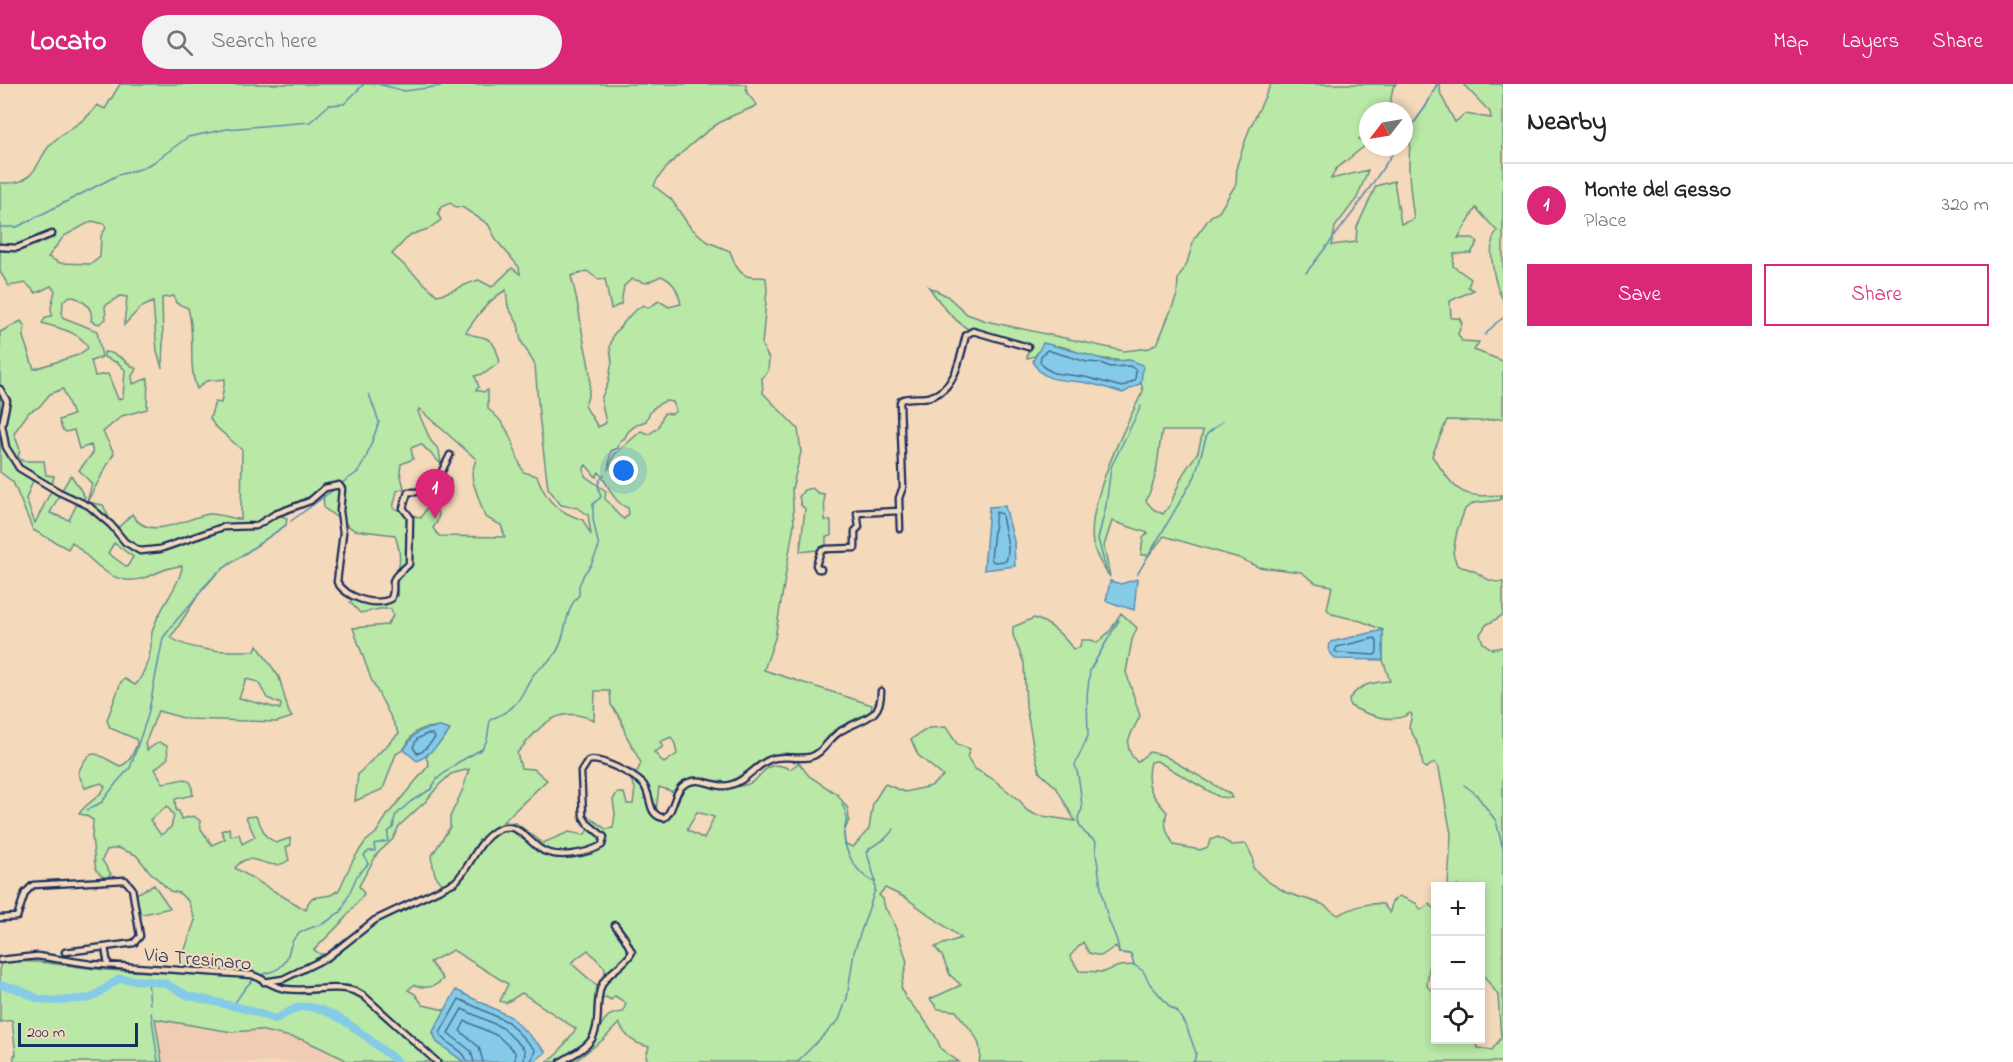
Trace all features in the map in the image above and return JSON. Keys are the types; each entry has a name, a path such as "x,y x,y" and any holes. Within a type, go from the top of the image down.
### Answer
{"street":[{"path":"0,248 17,248 52,234"},
{"path":"900,529 899,498 903,487 901,399 923,398 941,393 955,374 966,335 973,331 1028,347"},
{"path":"0,389 7,401 2,425 6,447 20,468 59,492 89,506 111,525 125,542 140,551 160,549 223,527 256,526 275,514 310,501 325,488 339,484 342,489 340,511 343,533 337,571 338,582 342,589 355,597 377,603 385,602 393,595 394,577 409,564 410,517 403,508 408,492 417,492 438,479 450,455"},
{"path":"438,479 447,482"},
{"path":"821,569 816,565 821,551 855,548 855,531 859,527 857,513 899,511"},
{"path":"264,982 283,979 328,957 375,920 456,882 462,876 472,856 495,831 519,830 540,849 552,853 579,854 602,845 604,837 587,823 583,816 581,771 588,760 602,761 638,780 647,792 652,811 656,816 663,818 668,815 681,788 689,782 699,780 727,786 739,781 772,758 785,756 807,758 817,754 837,733 872,715 878,708 881,691"},
{"path":"0,918 17,917 25,893 33,885 125,880 132,888 140,936 134,943 64,952"},
{"path":"561,1062 591,1040 596,1028 601,987 612,971 629,958 632,952 624,936 615,926"},
{"path":"105,947 108,965"},
{"name":"Via Tresinaro","path":"0,960 37,956 108,965 257,977 281,988 297,991 345,988 354,990 364,996 437,1062"}],"shaded area":[{"path":"155,1019 232,1032 259,1030 304,1040 348,1062 162,1062"}],"green space":[{"path":"120,84 746,84 747,93 757,105 726,119 697,139 674,160 654,186 671,199 690,227 708,242 730,251 737,268 743,274 766,278 762,345 769,359 768,371 762,378 763,393 798,429 801,452 792,489 794,524 775,638 764,670 872,705 871,711 834,730 816,753 808,756 786,754 771,756 730,782 690,779 681,783 674,792 659,787 656,811 669,820 679,791 693,781 726,786 745,785 751,783 768,767 774,765 790,769 799,763 809,776 838,795 848,809 849,820 844,832 845,844 853,847 869,829 873,803 885,784 905,792 931,786 943,776 918,755 911,739 929,728 946,727 957,744 970,749 967,757 975,769 993,779 1021,802 1026,810 1036,815 1075,821 1056,787 1040,773 1026,707 1024,663 1013,635 1013,627 1034,618 1056,630 1073,649 1079,648 1082,640 1092,640 1097,643 1110,631 1121,613 1137,628 1132,640 1126,672 1140,716 1128,745 1132,756 1137,762 1149,752 1163,755 1230,794 1232,798 1219,797 1157,761 1150,762 1149,784 1153,795 1167,812 1166,829 1174,845 1200,850 1208,847 1210,840 1218,837 1232,845 1246,844 1253,858 1253,868 1267,881 1287,893 1322,904 1338,915 1371,904 1383,904 1390,913 1392,902 1399,896 1416,903 1421,910 1429,904 1431,906 1431,951 1427,986 1431,990 1431,1044 1476,1044 1478,1048 1492,1050 1501,1038 1498,995 1485,977 1485,882 1448,882 1451,834 1439,769 1435,762 1426,768 1423,766 1420,748 1409,727 1412,715 1410,713 1388,718 1372,715 1350,706 1349,699 1362,687 1372,683 1390,681 1383,660 1383,630 1361,621 1332,614 1327,609 1332,586 1316,583 1301,572 1258,567 1239,558 1164,536 1149,555 1141,555 1143,538 1148,533 1112,521 1104,546 1110,577 1094,549 1092,527 1101,487 1143,391 1142,365 1129,361 1086,356 1059,346 1027,358 1028,350 996,341 963,326 944,307 929,287 947,296 967,314 986,321 1124,351 1150,348 1158,342 1177,295 1178,279 1187,263 1194,239 1211,216 1219,212 1236,184 1237,165 1249,130 1271,84 1396,84 1393,87 1390,102 1359,102 1359,151 1336,169 1331,179 1368,170 1357,198 1335,227 1332,245 1356,242 1357,227 1376,186 1394,181 1401,224 1414,219 1409,165 1409,156 1413,156 1413,124 1426,106 1437,84 1439,84 1441,95 1455,122 1465,114 1491,118 1490,112 1463,84 1503,84 1503,300 1492,265 1493,237 1497,231 1476,208 1458,238 1473,238 1478,242 1471,253 1454,254 1453,266 1471,279 1468,287 1474,290 1450,301 1451,318 1459,318 1462,323 1458,334 1462,341 1479,342 1474,350 1503,361 1503,418 1480,421 1447,420 1432,456 1460,490 1476,495 1503,495 1500,500 1474,503 1465,509 1457,531 1453,553 1457,565 1492,581 1503,582 1503,615 1486,625 1480,634 1483,643 1492,649 1501,647 1503,649 1503,1062 979,1062 978,1041 956,1011 938,1009 930,999 961,985 950,975 942,956 935,947 961,938 906,898 885,888 879,895 891,917 907,962 901,987 906,998 936,1037 941,1049 959,1062 648,1062 646,1056 649,1047 631,1039 619,1023 604,1039 575,1061 546,1062 555,1057 576,1029 522,993 506,1003 500,1001 508,984 453,950 430,962 443,979 440,982 430,987 414,985 408,990 415,994 423,1005 445,1010 433,1032 437,1042 464,1062 442,1062 357,987 347,985 294,988 273,983 256,973 179,967 195,920 188,901 179,893 170,891 136,855 118,848 107,850 102,860 111,874 105,879 96,870 92,837 93,820 79,814 105,787 101,783 85,788 78,773 90,755 99,755 120,766 129,760 137,744 136,739 110,728 107,720 121,682 125,679 135,685 142,675 151,649 156,622 178,581 182,566 135,580 115,577 97,565 72,542 68,549 33,530 13,482 0,472 0,332 21,321 25,327 23,337 34,369 78,355 88,348 75,334 42,323 46,317 52,316 51,307 55,291 51,286 36,293 26,283 9,286 0,272 0,251 18,251 47,239 44,235 18,246 0,246 0,183 18,182 29,176 47,149 87,117 97,105 105,109","holes":["450,203 456,207 462,207 488,224 497,241 519,267 520,274 512,268 492,287 479,280 437,295 392,254 410,235 428,229 441,220 438,214 441,207","92,221 104,224 106,228 101,236 100,257 91,264 60,263 48,257 64,236","587,271 599,280 605,279 611,309 621,304 624,286 632,279 646,283 661,276 675,287 681,304 669,307 659,301 648,308 643,305 632,313 613,335 610,347 612,362 608,383 601,399 606,423 598,427 585,406 590,387 590,371 571,276","506,290 508,307 518,324 521,341 535,365 548,488 561,505 578,508 588,515 591,535 583,520 559,509 549,499 537,476 523,472 507,430 488,409 488,390 484,392 476,390 479,387 475,376 485,373 500,362 492,342 466,332 494,298","70,296 79,299 89,308 91,321 99,324 106,319 105,306 120,296 127,297 124,325 140,308 153,302 157,351 162,368 162,298 174,296 176,303 188,308 192,369 197,389 206,381 225,379 221,403 215,402 210,418 214,425 242,450 241,519 209,514 158,528 148,527 132,514 119,527 111,522 103,505 87,502 114,453 103,432 122,416 147,409 148,378 133,384 132,376 136,369 117,356 104,352 104,357 118,363 125,370 123,398 118,399 108,374 95,376 91,361 102,357 97,331 62,317 63,301","63,389 73,415 59,420 62,429 66,432 74,430 79,449 91,445 93,453 79,470 92,484 87,502 89,509 77,504 69,520 50,513 59,496 51,491 35,523 26,499 33,480 23,474 22,469 52,486 54,476 46,475 44,461 23,461 18,457 20,450 14,433 29,412 39,407 50,394","666,401 673,402 676,411 672,414 664,413 658,428 649,434 641,431 614,455 608,470 611,451 618,448 620,441 625,438 630,429 646,421 651,411","419,409 476,459 472,473 473,482 485,517 501,525 505,537 439,536 433,528 439,514 434,508 427,507 421,518 393,508 397,491 404,488 400,472 401,464 413,459 411,448 421,444 441,464 439,450 431,441 418,412","1162,431 1203,431 1198,452 1183,474 1170,505 1163,514 1153,509 1146,501 1157,466","586,465 596,477 599,472 618,502 628,508 629,514 624,519 605,499 606,491 585,476","323,493 324,508 354,530 395,535 399,550 398,596 376,599 355,598 350,602 360,613 391,609 393,616 387,625 353,628 371,679 399,733 358,774 355,801 383,789 396,754 404,748 415,732 429,727 449,730 426,757 429,765 388,814 376,833 365,842 353,860 339,890 331,895 312,898 306,910 235,868 248,859 274,865 289,860 286,847 291,845 290,838 276,843 266,836 256,816 246,817 255,837 242,844 239,834 231,836 229,828 221,831 225,839 212,845 201,829 200,821 194,816 181,819 179,811 176,811 175,799 193,795 191,783 185,779 163,783 155,769 168,758 167,746 159,742 147,750 145,744 158,711 187,719 277,722 292,717 279,677 257,645 255,651 211,650 189,646 170,637 202,589 217,573 286,525 287,518 276,514 305,498","114,543 133,557 127,567 108,553","246,679 258,682 267,698 281,704 280,709 239,698","595,691 610,691 611,705 621,719 625,733 641,763 637,772 625,768 635,788 633,804 627,804 624,793 617,793 613,800 615,814 613,828 606,829 589,817 580,819 588,830 584,835 569,832 543,843 516,823 503,822 547,780 534,769 521,768 517,753 533,734 550,720 569,714 581,715 594,720","671,737 677,754 664,763 654,752 663,747 660,742","469,769 450,817 450,827 431,857 435,875 447,890 374,924 338,954 293,977 291,972 327,954 320,954 314,950 342,922 364,894 359,886 377,854 393,839 399,826 426,801 451,774","167,806 174,816 171,827 161,835 150,820","697,812 714,817 704,839 687,830","1083,942 1089,953 1101,956 1116,946 1119,953 1131,954 1134,965 1119,966 1104,972 1079,971 1070,956","588,950 605,968 605,976 599,986 571,963","615,996 626,1003 623,1012 609,1016 601,1026 596,1028 598,1003 606,997 611,1000"]},
{"path":"71,475 85,497 82,500 62,490"},
{"path":"812,488 824,494 825,520 831,521 831,536 826,537 826,549 800,552 805,509 799,497 804,490"},
{"path":"154,885 170,908 139,915 136,894"},
{"path":"0,961 39,962 105,970 245,976 259,980 275,990 304,994 346,990 358,993 435,1062 348,1062 304,1040 259,1030 232,1032 155,1019 162,1062 14,1062 14,1055 16,1055 12,1020 0,1022"}],"water":[{"path":"1043,343 1109,361 1129,360 1143,365 1141,383 1123,393 1082,382 1053,379 1041,373 1033,361"},
{"path":"1005,506 1014,541 1015,566 984,570 989,507"},
{"path":"1137,579 1134,610 1106,601 1110,581 1121,584"},
{"path":"1383,630 1383,660 1335,659 1328,649 1331,642"},
{"path":"440,727 450,730 435,748 421,759 417,761 404,750 418,732"},
{"path":"456,990 511,1017 546,1052 534,1062 464,1062 437,1042 433,1032"}],"waterway":[{"path":"0,227 17,227 118,175 140,169 154,162 188,137 227,129 310,122 329,105 344,104 364,84"},
{"path":"378,84 405,91 455,84"},
{"path":"1413,124 1426,106 1437,84"},
{"path":"1306,273 1354,211 1391,156"},
{"path":"1485,335 1503,318"},
{"path":"342,483 358,472 366,458 379,422 369,394"},
{"path":"1107,573 1098,539 1106,506 1111,467 1141,406"},
{"path":"1137,575 1195,476 1207,434 1223,421"},
{"path":"233,1006 252,981 283,965 296,936 341,912 357,876 368,864 364,855 369,851 375,851 374,844 388,841 388,832 393,828 395,816 410,802 431,789 437,779 457,763 482,749 487,740 490,720 514,705 534,674 554,655 560,644 568,615 579,595 579,586 599,547 593,519 593,504 601,497 598,485 604,475"},
{"path":"291,521 336,488"},
{"path":"87,810 102,802 130,768 148,715 163,638 217,573 286,525"},
{"path":"1119,620 1090,670 1087,696 1088,736 1075,765 1082,807 1078,819 1080,827 1096,841 1103,897 1119,953 1131,954 1134,965 1143,971 1150,984 1170,1007 1177,1011 1187,1028 1196,1053 1194,1062"},
{"path":"1464,785 1475,793 1496,821 1503,849"},
{"path":"842,804 847,818 844,836 847,850 858,869 874,882"},
{"path":"797,1062 839,1020 847,998 854,952 875,890 875,879 867,853 894,829"},
{"path":"0,985 15,988 39,999 55,1001 91,998 119,979 148,981 164,983 189,996 246,1009 274,1019 293,1009 313,1007 326,1011 352,1026 398,1062"},
{"path":"148,981 150,1004"},
{"path":"151,1012 158,1062"}],"place":[{"name":"Monte del Gesso","path":"435,519"}]}
